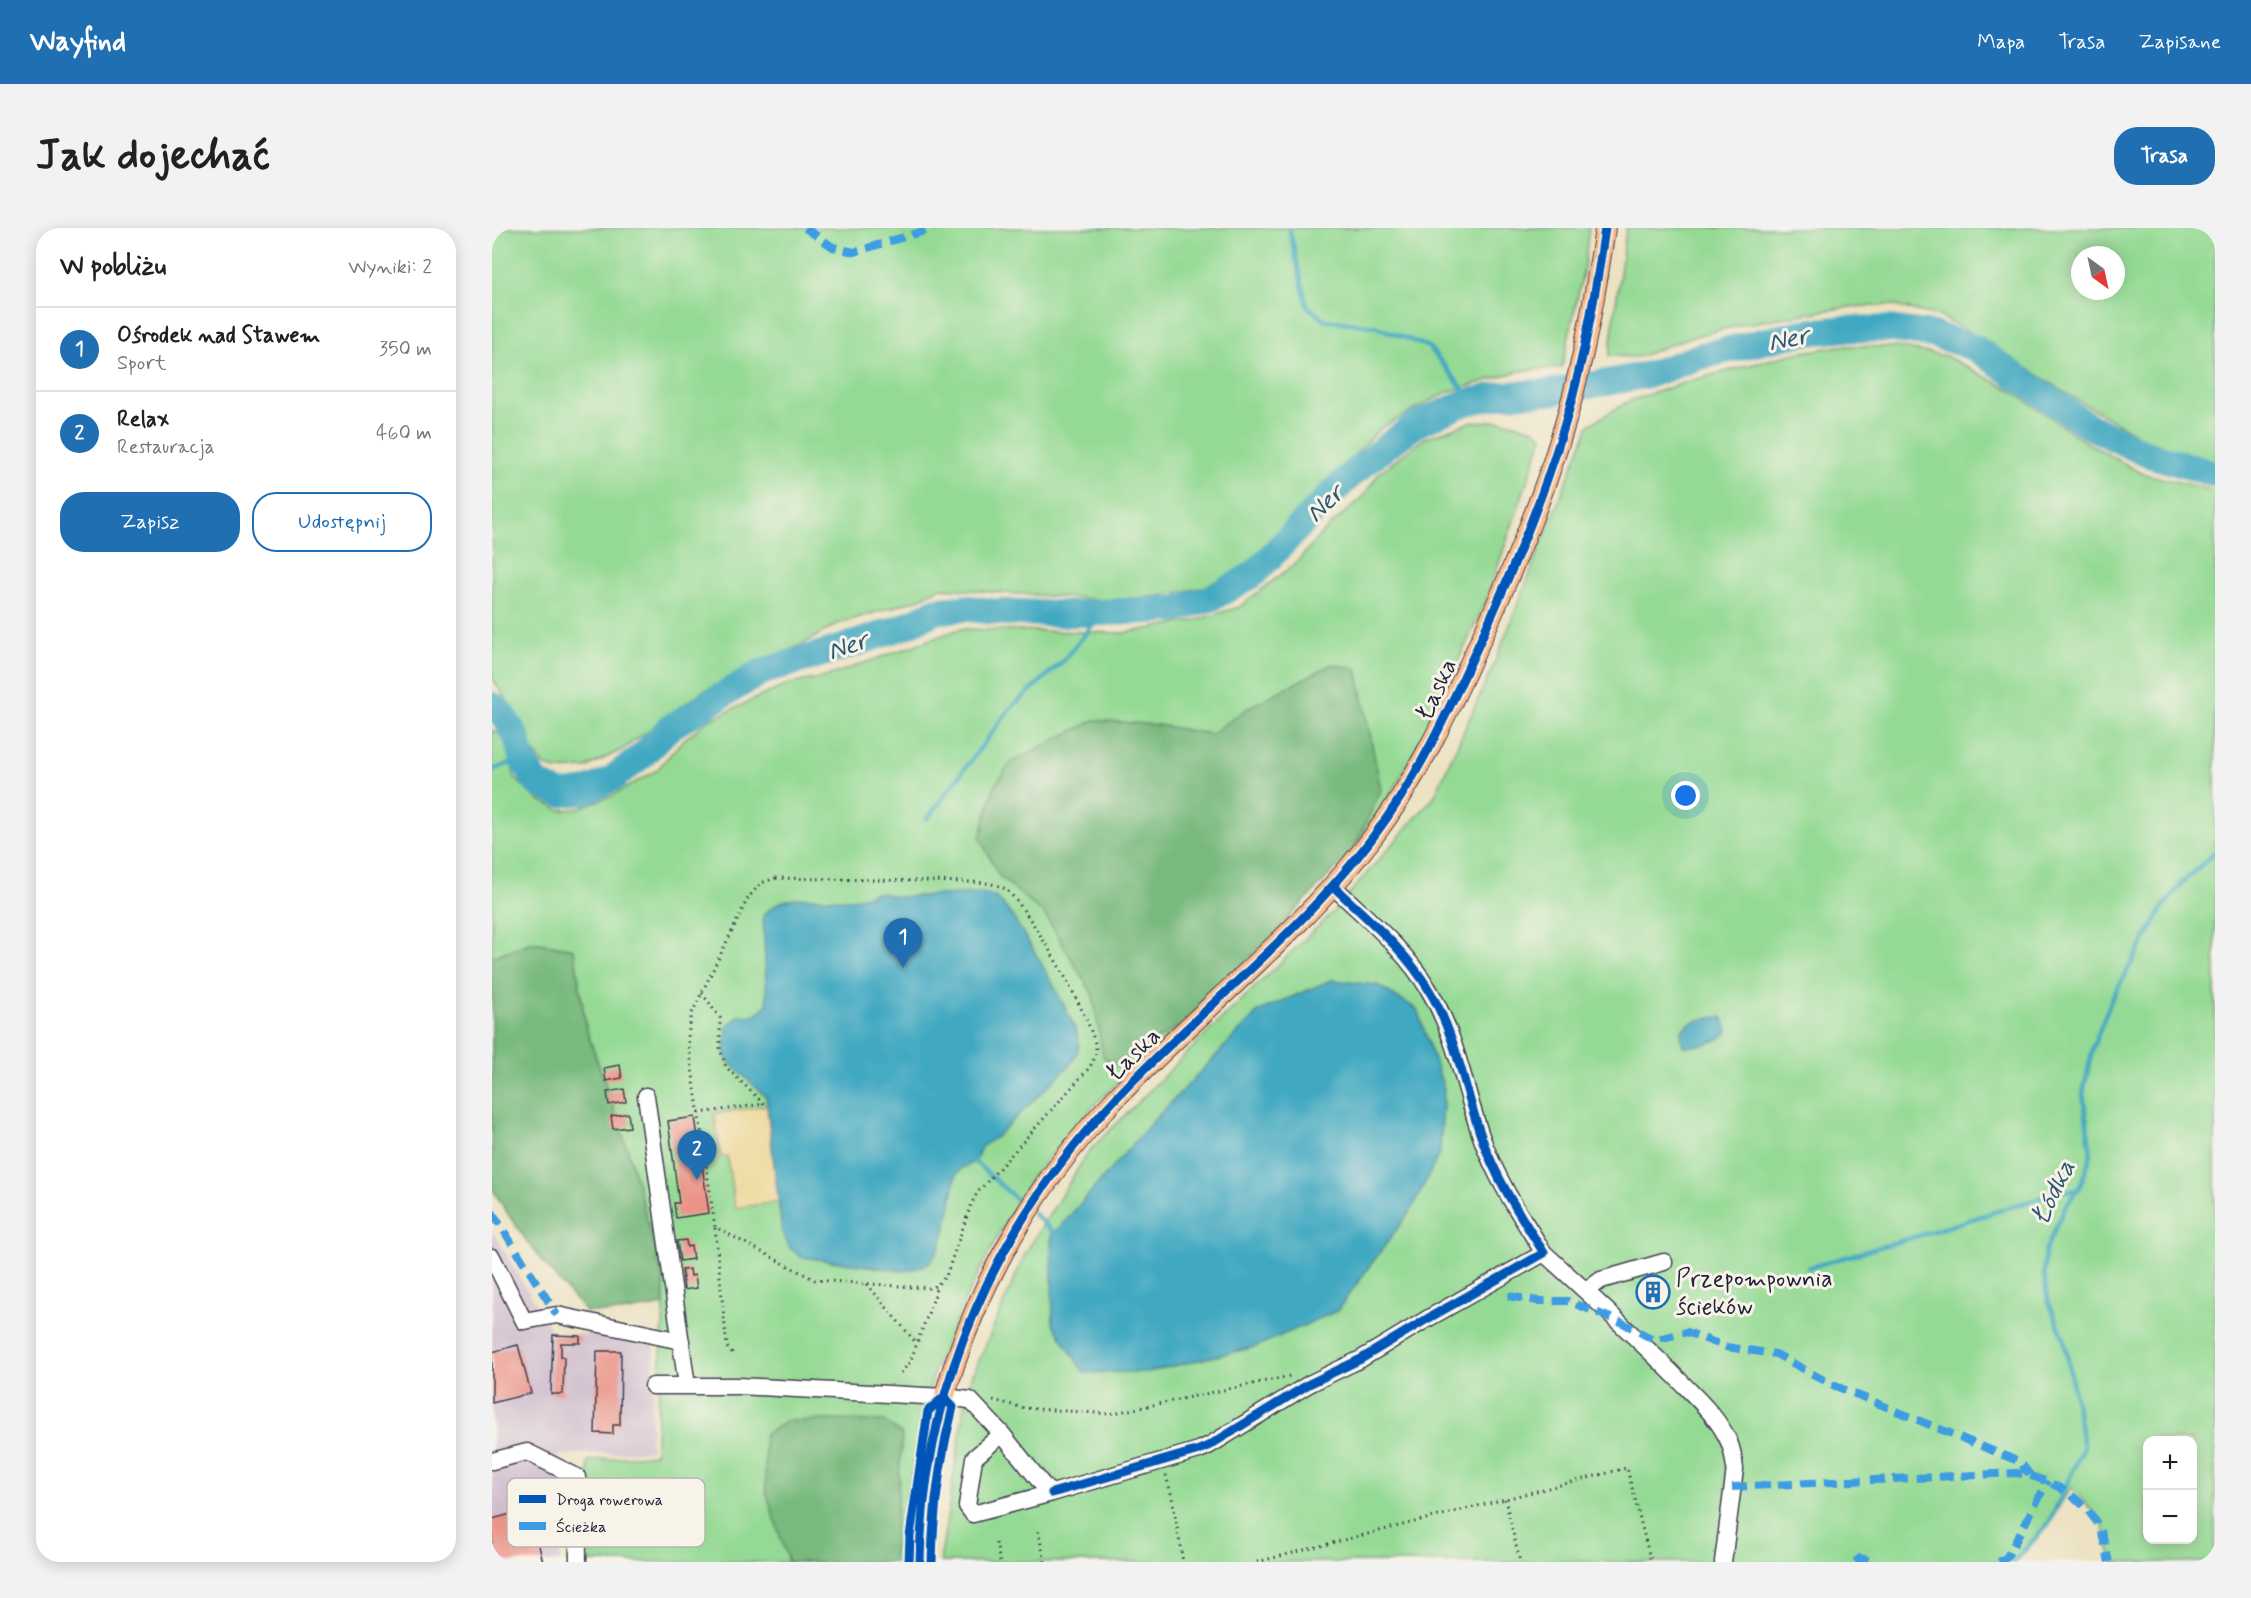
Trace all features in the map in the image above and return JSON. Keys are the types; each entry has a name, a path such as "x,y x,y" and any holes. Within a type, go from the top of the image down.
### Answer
{"main road":[{"name":"Łaska","path":"920,1562 930,1459 950,1397 960,1348 989,1276 1035,1197 1082,1135 1120,1093 1333,886 1374,835 1417,772 1484,632 1533,515 1560,440 1583,350 1605,228"}],"street":[{"path":"1333,886 1410,962 1432,996 1449,1031 1468,1096 1494,1171 1544,1253 1621,1322 1686,1387 1707,1410 1728,1440 1735,1469 1723,1562"},
{"path":"646,1096 687,1386"},
{"path":"1002,1434 975,1458 967,1506 973,1514 1162,1461 1210,1445 1309,1384 1361,1359 1544,1253"},
{"path":"492,1257 524,1321 557,1315 681,1341"},
{"path":"1586,1291 1601,1281 1664,1262"},
{"path":"652,1386 740,1386 970,1400 1002,1434 1046,1489 1052,1493"},
{"path":"492,1461 527,1452 577,1478"},
{"path":"578,1547 578,1562"}],"path":[{"path":"715,1227 815,1280 929,1288 936,1286 946,1276 970,1205 983,1185 1090,1067 1096,1051 1088,1021 1037,930 1021,904 1005,889 993,883 974,882 768,879 748,898 692,1013 688,1035 715,1227 727,1347 734,1354"},
{"path":"699,1113 764,1104 726,1067 720,1049 720,1018 702,993"},
{"path":"867,1284 917,1344"},
{"path":"901,1373 910,1362 935,1295 936,1286"},
{"path":"992,1400 1024,1408 1110,1414 1291,1376"},
{"path":"1162,1461 1172,1497 1183,1562"},
{"path":"1257,1562 1627,1468 1651,1562"},
{"path":"1505,1499 1520,1562"},
{"path":"1038,1532 1045,1562"},
{"path":"996,1543 1000,1562"}],"shaded area":[{"path":"492,1231 553,1333 627,1337 655,1345 650,1451 559,1455 559,1478 507,1478 507,1547 560,1547 560,1562 492,1562"}],"green space":[{"path":"492,228 1589,228 1584,268 1562,367 1519,371 1445,393 1381,428 1300,510 1271,546 1240,569 1204,587 1160,596 1105,600 941,588 916,600 837,624 803,644 703,691 623,749 585,768 556,770 544,765 531,748 521,721 492,678"},
{"path":"1626,228 2215,228 2215,462 2148,441 2069,395 1983,339 1939,316 1891,305 1848,307 1743,324 1688,338 1638,357 1609,356"},
{"path":"1841,346 1896,347 1946,356 2011,390 2086,442 2141,473 2215,491 2215,1562 2113,1562 2102,1522 2071,1487 2049,1523 2014,1562 940,1562 968,1386 1026,1252 1089,1151 1333,912 1434,797 1495,662 1589,425 1629,401 1693,380 1796,353"},
{"path":"1502,421 1534,429 1543,436 1485,603 1430,722 1397,783 1353,850 1183,1023 1097,1102 1032,1177 1003,1226 964,1302 934,1371 918,1436 904,1516 901,1562 590,1562 590,1547 705,1547 705,1478 588,1478 588,1461 655,1454 664,1307 649,1228 629,1154 586,1028 574,949 532,942 492,957 492,730 505,737 515,778 537,799 560,810 576,809 614,795 657,770 682,741 708,721 761,696 790,684 825,677 960,629 1124,633 1197,620 1239,607 1296,563 1323,532 1362,498 1379,473 1425,438 1471,422"},
{"path":"1332,664 1357,669 1381,790 1353,850 1267,941 1183,1023 1117,1066 1103,1057 1093,995 1045,915 999,876 980,838 994,787 1011,762 1094,720 1158,725 1211,734 1251,706"},
{"path":"532,942 574,949 586,1028 629,1154 664,1281 664,1305 621,1312 586,1312 536,1253 492,1188 492,957"},
{"path":"787,1421 884,1421 902,1435 893,1562 788,1562 766,1491 764,1435"}],"sand":[{"path":"767,1105 779,1202 735,1208 727,1156 721,1157 714,1114"}],"water":[{"path":"874,893 895,897 982,893 995,897 1014,920 1041,963 1074,1026 1079,1041 1078,1051 1071,1064 996,1137 981,1147 975,1162 962,1168 956,1175 945,1233 936,1254 925,1265 905,1271 801,1257 790,1248 782,1232 766,1097 729,1062 725,1055 727,1026 740,1015 756,1014 767,1004 763,916 772,907 792,899 854,899"},
{"path":"1331,980 1377,985 1417,1009 1444,1089 1440,1152 1413,1207 1337,1311 1255,1347 1148,1372 1084,1373 1053,1324 1051,1237 1053,1232 1060,1227 1153,1121 1259,1011"},
{"path":"1722,1017 1728,1032 1723,1036 1707,1044 1683,1046 1682,1031 1686,1026 1706,1018"}],"building":[{"path":"620,1065 622,1078 606,1081 604,1068"},
{"path":"624,1089 626,1102 609,1105 607,1092"},
{"path":"628,1113 630,1127 613,1129 611,1116"},
{"path":"695,1117 709,1213 676,1218 674,1203 679,1203 668,1121"},
{"path":"686,1240 687,1247 691,1246 693,1259 680,1261 677,1241"},
{"path":"690,1269 691,1276 695,1275 697,1288 684,1290 682,1270"},
{"name":"Przepompownia ścieków","path":"1658,1283 1662,1297 1648,1301 1644,1288"},
{"path":"553,1335 580,1336 580,1343 561,1343 561,1357 564,1357 563,1394 551,1394"},
{"path":"518,1345 531,1393 492,1403 492,1352"},
{"path":"597,1351 621,1351 620,1425 613,1425 613,1434 595,1433"},
{"path":"507,1515 507,1547 539,1547 543,1562 492,1562 492,1519"}],"waterway":[{"path":"1289,228 1307,306 1325,320 1374,326 1429,347 1473,401"},
{"name":"Ner","path":"492,705 503,715 517,738 522,759 537,783 561,794 586,791 612,779 644,754 669,728 761,672 854,644 905,626 936,611 966,608 995,612 1065,614 1139,611 1176,609 1212,598 1254,574 1353,473 1388,445 1417,424 1464,403 1500,395 1552,392 1651,374 1701,356 1800,333 1843,329 1891,329 1935,335 1975,348 2089,426 2147,454 2215,474"},
{"path":"927,819 1009,710 1064,660 1102,613"},
{"path":"492,770 522,759"},
{"name":"Łódka","path":"2014,1562 2049,1523 2084,1446 2064,1339 2048,1300 2044,1276 2045,1251 2065,1207 2080,1186 2091,1155 2083,1093 2093,1047 2112,998 2163,907 2182,883 2215,852"},
{"path":"975,1162 1024,1206"},
{"path":"1808,1268 2062,1191 2078,1190"},
{"path":"1033,1213 1053,1232"}],"marked path":[{"path":"805,228 833,247 854,252 934,228"},
{"path":"492,1212 557,1315"},
{"path":"1508,1296 1538,1301 1568,1301 1621,1322 1654,1340 1687,1332 1726,1347 1776,1354 1833,1385 2020,1462 2030,1475"},
{"path":"1732,1487 2016,1473 2028,1475 2052,1484 2083,1505 2100,1529 2109,1562"},
{"path":"1999,1562 2007,1557 2048,1481"},
{"path":"1855,1562 1860,1558 1875,1562"}],"cycle path":[{"path":"920,1562 924,1497 935,1433 952,1371 975,1311 1003,1252 1037,1197 1075,1145 1118,1096 1282,939 1344,872 1389,815 1430,746 1500,597 1551,467 1568,414 1581,361 1605,228"},
{"path":"1052,1493 1210,1445 1309,1384 1361,1359 1544,1253 1509,1196 1487,1152 1453,1043 1429,990 1409,961 1333,886"},
{"path":"909,1562 910,1536 928,1411 944,1397 953,1407 938,1484 932,1562"}],"place":[{"name":"Ośrodek nad Stawem","path":"903,968"},
{"name":"Relax","path":"697,1180"},
{"name":"Przepompownia ścieków","path":"1653,1292"}]}
